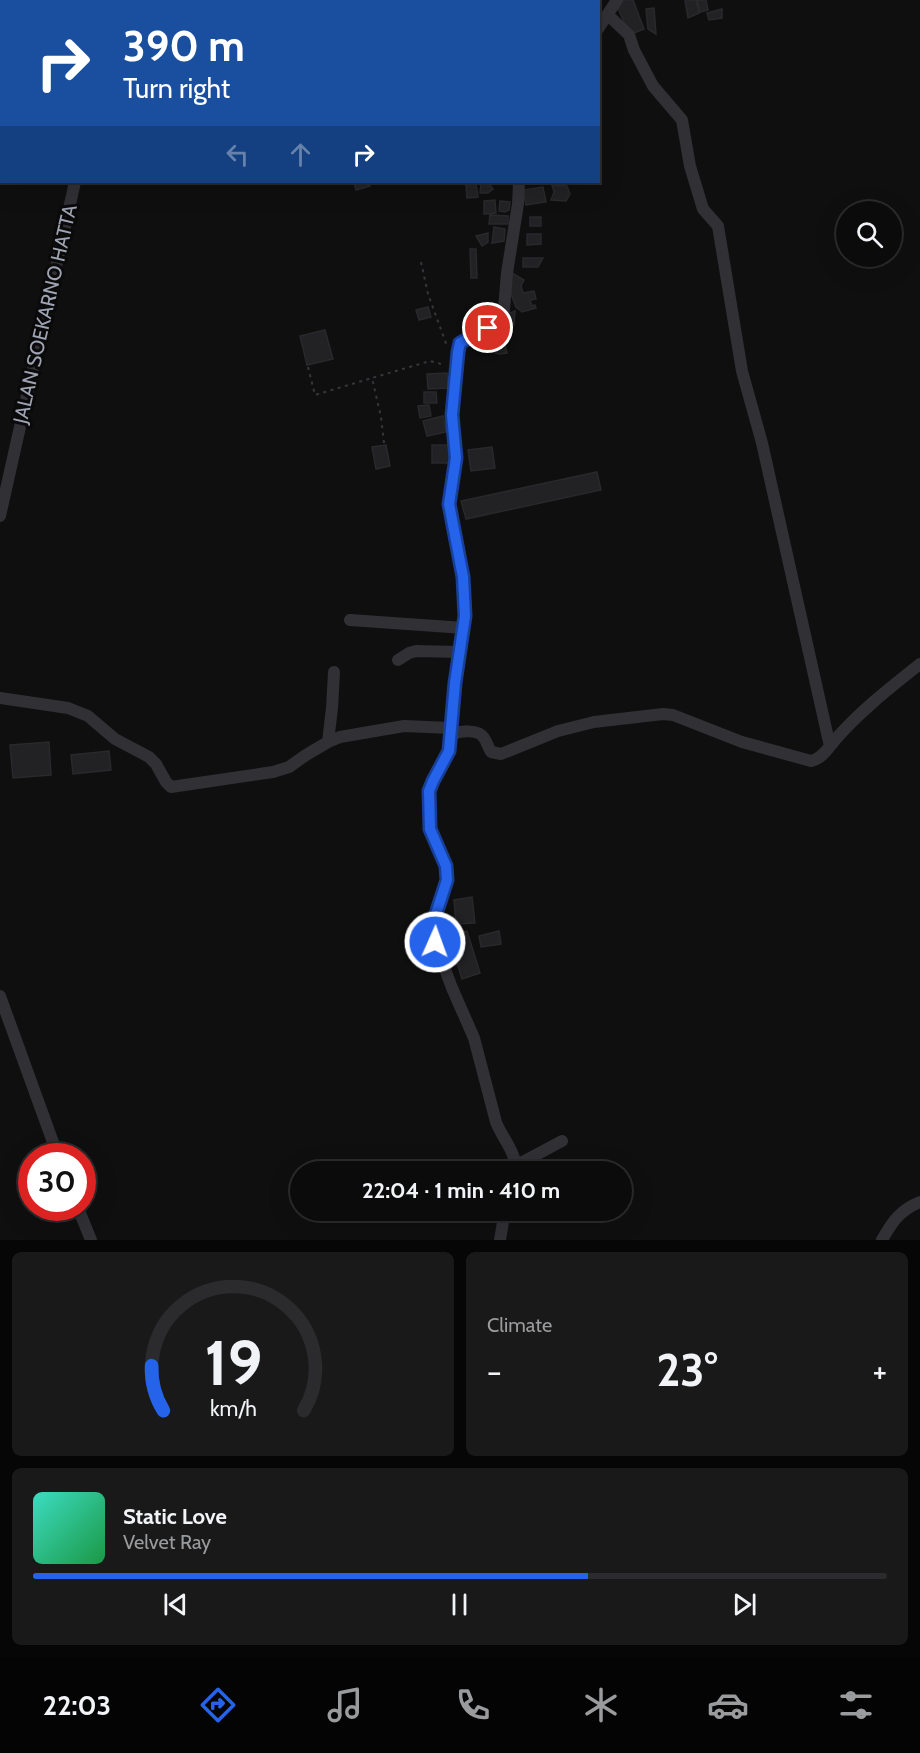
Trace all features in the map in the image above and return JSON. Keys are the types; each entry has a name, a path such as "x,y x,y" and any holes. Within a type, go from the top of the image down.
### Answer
{"street":[{"path":"600,26 617,0"},
{"path":"608,15 629,35 634,50 653,86 682,120 690,166 703,209 718,226 741,371 762,443 829,742 832,743"},
{"name":"JALAN SOEKARNO HATTA","path":"0,516 75,183"},
{"path":"515,1161 496,1122 474,1038 435,942 434,920 447,880 446,866 430,829 429,791 449,751 466,600 449,504 456,458 452,415 458,352 460,343 503,321 519,183"},
{"path":"350,620 464,628"},
{"path":"398,660 416,651 459,652"},
{"path":"0,699 68,708 88,716 115,740 149,757 171,788 273,772 289,767 340,737 405,726 479,734 484,737 491,752 501,754 558,731 594,722 663,714 672,715 742,742 811,761 820,758 876,700 920,664"},
{"path":"328,742 334,672"},
{"path":"0,996 53,1143"},
{"path":"529,1161 562,1141"},
{"path":"882,1240 900,1212 920,1202"},
{"path":"83,1221 91,1240"},
{"path":"500,1240 503,1221"}],"path":[{"path":"421,262 428,294 447,346"},
{"path":"308,367 315,395 430,361 456,368"},
{"path":"372,378 384,443"}],"building":[{"path":"633,0 644,29 629,35 616,3"},
{"path":"685,0 696,0 699,13 688,18"},
{"path":"697,0 706,0 708,10 700,12"},
{"path":"654,8 656,34 648,29 646,9"},
{"path":"722,9 722,18 709,20 707,13"},
{"path":"354,183 368,183 370,186 356,190"},
{"path":"476,184 478,197 467,198 466,185"},
{"path":"481,184 490,185 493,189 488,193 480,193"},
{"path":"552,185 567,186 570,194 566,201 551,200 554,192"},
{"path":"543,187 546,202 526,205 523,190"},
{"path":"495,200 496,213 484,214 484,201"},
{"path":"500,201 510,202 509,210 499,211"},
{"path":"490,215 508,216 508,224 489,224"},
{"path":"530,217 541,217 541,226 530,226"},
{"path":"494,227 505,229 504,241 492,243"},
{"path":"488,233 488,242 482,246 476,236"},
{"path":"527,234 541,234 541,244 527,245"},
{"path":"470,249 476,249 477,278 471,278"},
{"path":"523,258 543,258 538,267 523,267"},
{"path":"512,273 524,280 521,286 523,293 534,291 536,299 530,300 532,306 535,305 536,308 522,312 516,307 511,294"},
{"path":"428,307 431,317 419,320 416,310"},
{"path":"515,311 514,325 505,331 497,329 505,315"},
{"path":"325,330 333,359 307,365 300,336"},
{"path":"504,340 507,353 495,353 493,343"},
{"path":"447,373 448,388 428,389 427,374"},
{"path":"424,392 436,392 437,403 424,403"},
{"path":"429,405 431,416 420,418 418,406"},
{"path":"443,416 446,432 427,436 423,421"},
{"path":"386,445 390,466 376,469 372,447"},
{"path":"432,445 452,445 452,463 432,463"},
{"path":"492,447 495,468 471,471 468,450"},
{"path":"597,472 601,490 466,519 461,501"},
{"path":"49,742 51,775 13,778 10,745"},
{"path":"109,751 111,770 73,774 71,755"},
{"path":"472,897 475,923 456,924 454,900"},
{"path":"467,931 480,973 462,979 449,937"},
{"path":"499,931 501,944 481,947 479,936"}],"route":[{"path":"435,942 434,920 447,880 446,866 430,829 429,791 451,743 455,683 466,600 449,504 456,458 452,404 460,343 488,328"}]}
